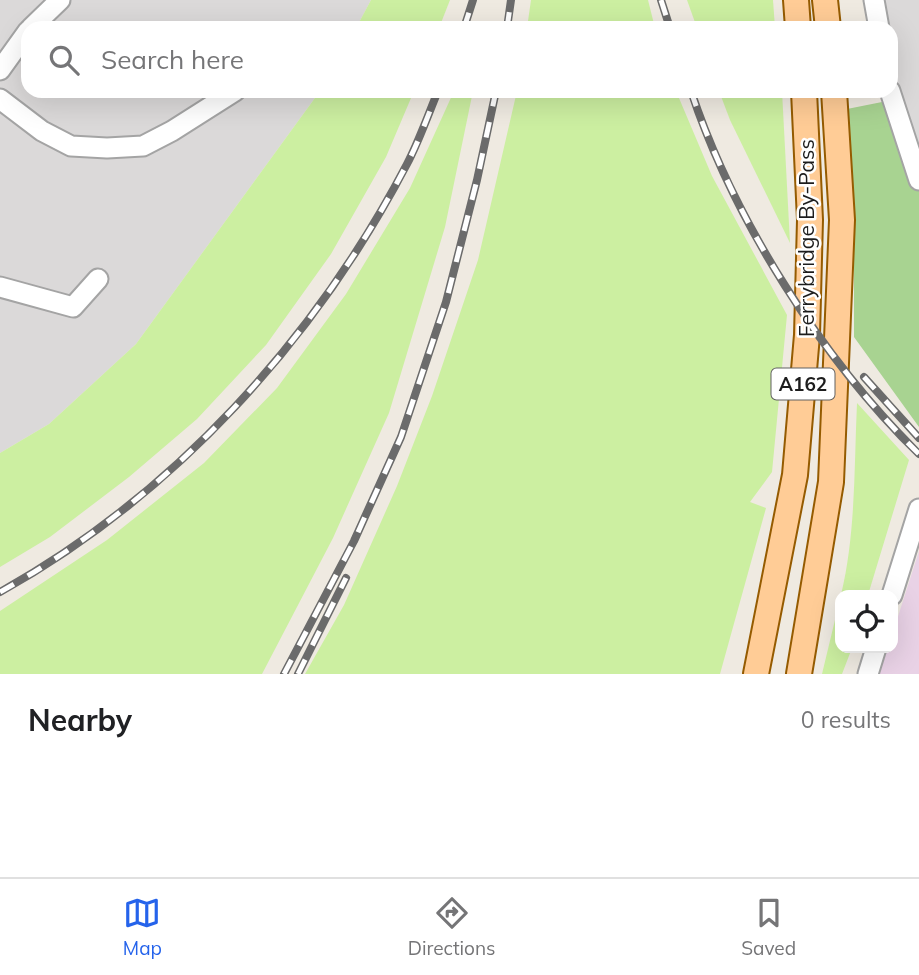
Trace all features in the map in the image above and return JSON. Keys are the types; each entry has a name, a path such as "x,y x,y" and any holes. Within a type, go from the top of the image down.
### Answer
{"main road":[{"path":"796,0 798,21"},
{"path":"825,0 827,21"},
{"name":"Ferrybridge By-Pass","path":"756,674 795,475 807,335 810,220 804,98"},
{"name":"Ferrybridge By-Pass","path":"799,674 831,482 842,220 834,98"}],"street":[{"path":"874,0 878,21"},
{"path":"38,21 57,1"},
{"path":"0,70 21,42"},
{"path":"0,99 42,131 71,146 107,148 143,146 225,98"},
{"path":"892,98 919,180"},
{"path":"0,287 73,307 98,279"},
{"path":"894,590 919,509"},
{"path":"868,674 874,653"}],"shaded area":[{"path":"0,0 371,0 360,21 21,21 21,98 315,98 136,344 49,424 0,453"},
{"path":"874,0 919,0 919,180 893,98 898,98 898,21 878,21"},
{"path":"919,551 919,674 879,674 886,653 898,653 898,616"}],"green space":[{"path":"371,0 450,0 442,21 360,21"},
{"path":"531,0 648,0 653,21 528,21"},
{"path":"687,0 773,0 774,21 694,21"},
{"path":"315,98 411,98 386,157 331,254 266,345 197,419 129,477 50,537 0,567 0,453 49,424 136,344"},
{"path":"451,98 472,98 445,227 389,413 333,538 262,674 0,674 0,611 107,540 204,463 277,388 346,294 410,188"},
{"path":"515,98 679,98 712,176 787,315 772,472 750,502 766,508 720,674 305,674 344,605 397,486 432,396 478,260"},
{"path":"722,98 782,98 790,243"},
{"path":"892,100 919,180 919,427 854,337 854,220 847,109"},
{"path":"857,403 909,460 870,590 842,590 852,524"},
{"path":"835,620 835,653 850,653 842,674 822,674"}],"railway":[{"path":"466,21 473,0"},
{"path":"508,21 511,0"},
{"path":"661,0 668,21"},
{"path":"0,592 64,553 124,509 181,460 234,408 284,351 329,291 370,229 411,155 435,98"},
{"path":"284,674 354,541 401,437 446,302 495,98"},
{"path":"694,98 731,189 785,285 848,375 919,454"},
{"path":"864,377 919,438"},
{"path":"298,674 346,578"}]}
